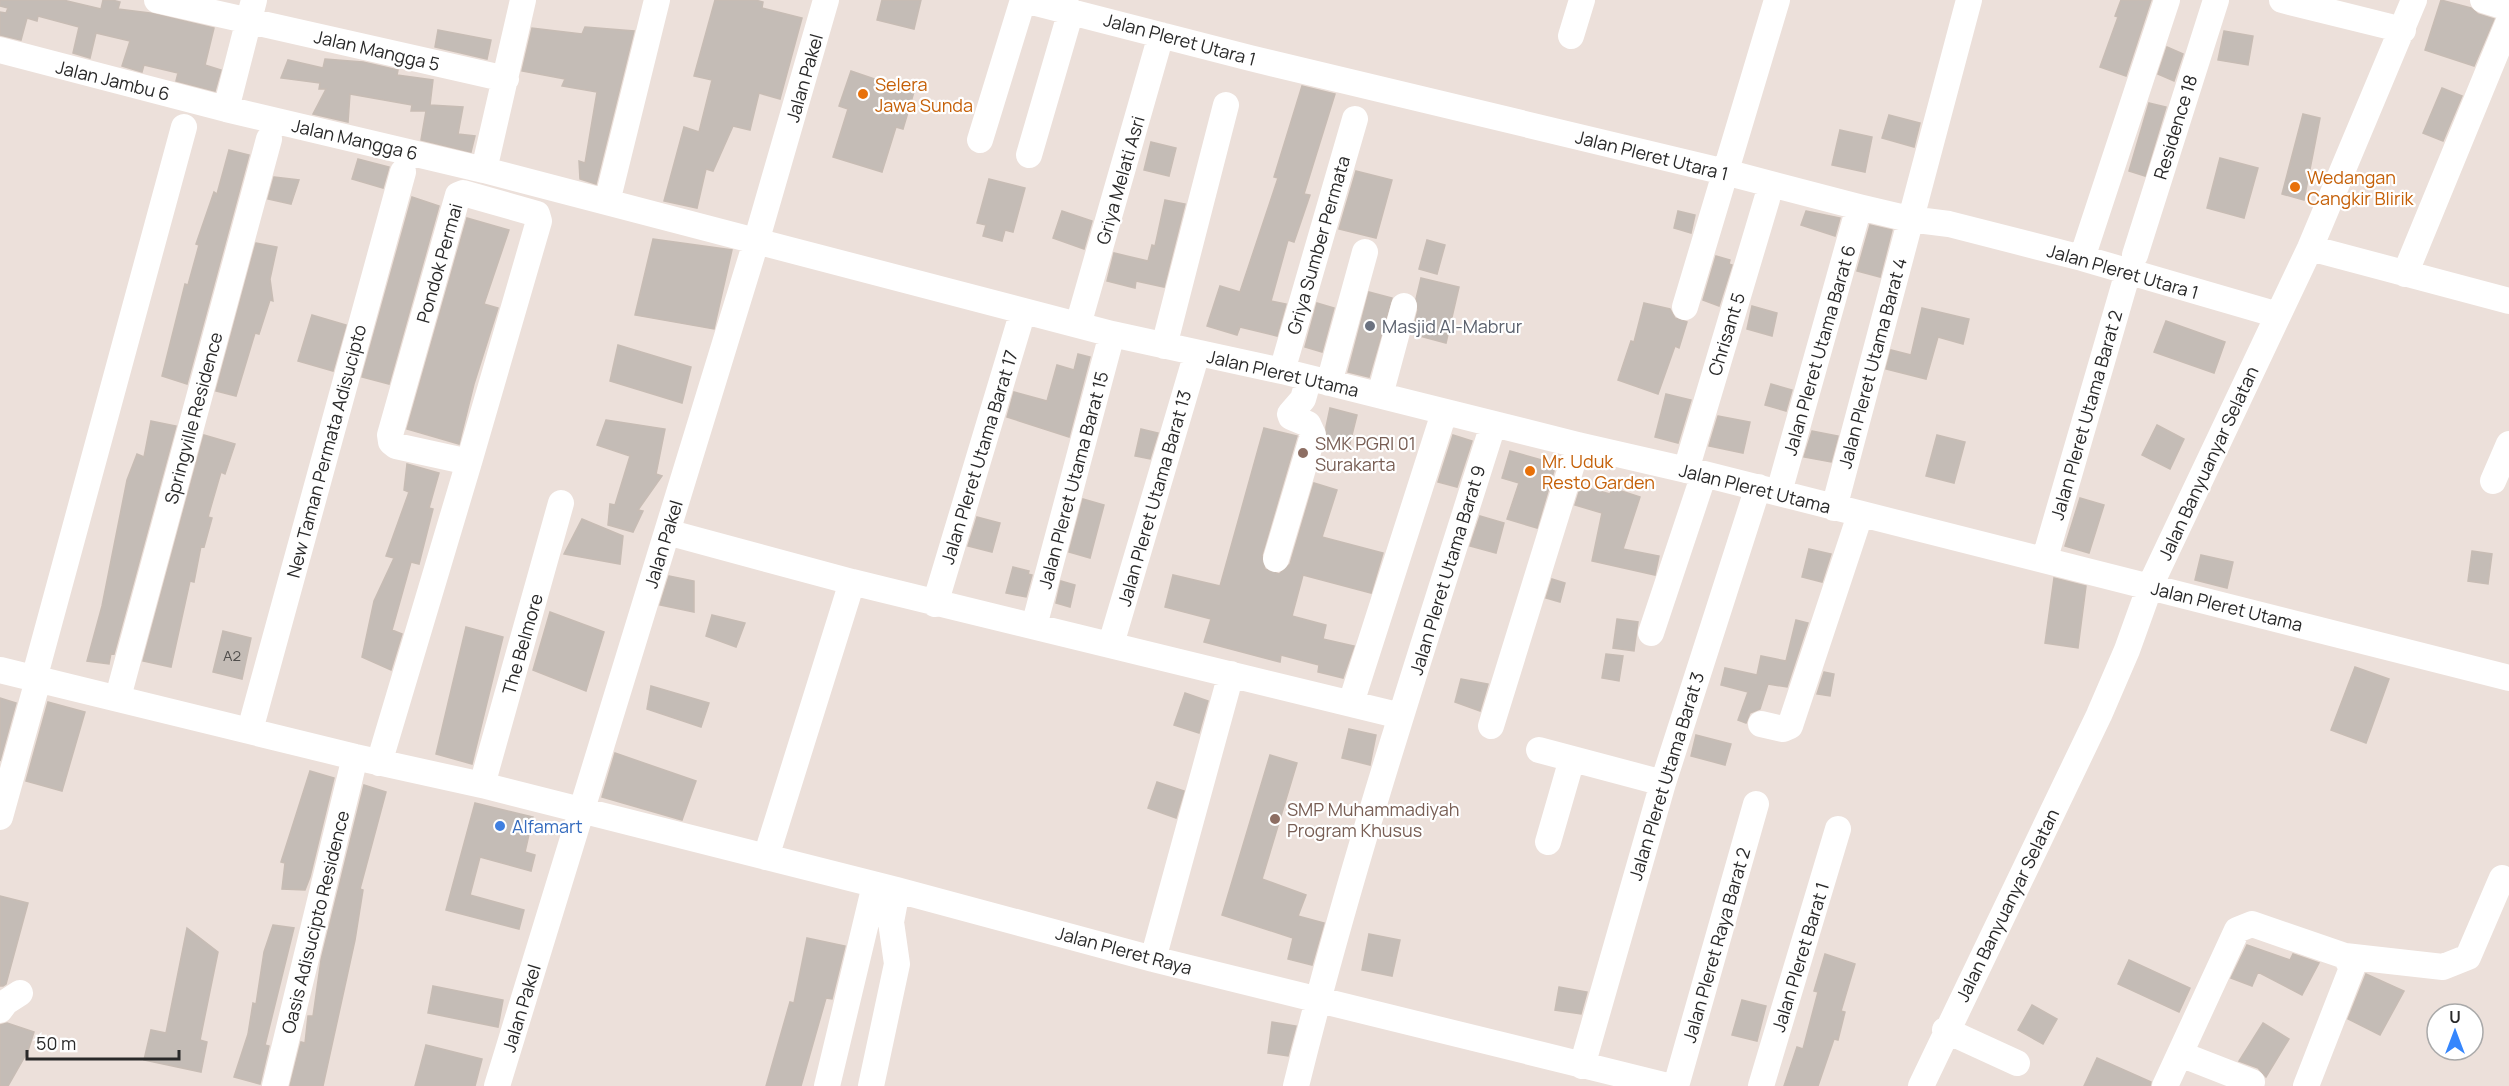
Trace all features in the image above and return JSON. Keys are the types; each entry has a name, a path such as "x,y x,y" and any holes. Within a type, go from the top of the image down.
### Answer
{"street":[{"name":"Jalan Mangga 5","path":"157,0 252,11 506,79"},
{"path":"484,170 523,0"},
{"path":"607,202 657,0"},
{"name":"Jalan Pakel","path":"497,1086 756,242 826,0"},
{"path":"980,140 1023,0"},
{"name":"Jalan Pleret Utara 1","path":"1023,0 1725,172 1858,207 1909,219 1949,224 2082,258 2132,263 2278,315"},
{"path":"1571,36 1582,0"},
{"path":"1685,307 1777,0"},
{"name":"Jalan Pleret Utama Barat 4","path":"1834,508 1969,0"},
{"path":"2082,258 2167,0"},
{"name":"Residence 18","path":"2132,263 2216,0"},
{"path":"2282,0 2403,30"},
{"name":"Jalan Banyuanyar Selatan","path":"1921,1086 2094,726 2127,650 2150,586 2310,248 2414,0"},
{"path":"2483,0 2509,8"},
{"path":"226,109 252,11"},
{"path":"1029,154 1071,11"},
{"path":"2405,274 2509,21"},
{"name":"Griya Melati Asri","path":"1078,326 1161,35"},
{"name":"Jalan Jambu 6","path":"0,50 226,109"},
{"path":"1164,346 1226,105"},
{"name":"Jalan Mangga 6","path":"226,109 484,170 607,202"},
{"name":"Griya Sumber Permata","path":"1282,371 1355,119"},
{"path":"0,817 184,127"},
{"name":"Springville Residence","path":"118,697 269,139"},
{"name":"New Taman Permata Adisucipto","path":"250,730 403,172"},
{"name":"Pondok Permai","path":"367,760 469,462 539,221 537,214 461,193 458,195 390,435 391,442 396,446 469,462"},
{"name":"Chrisant 5","path":"1651,633 1767,199"},
{"name":"Jalan Pleret Utama","path":"607,202 1078,326 1282,371 1578,446 1695,472 1860,515 2045,558 2509,678"},
{"name":"Jalan Pleret Utama Barat 6","path":"1768,490 1858,207"},
{"path":"2310,248 2509,301"},
{"path":"1276,559 1313,435 1308,424 1291,417 1290,414 1319,380 1365,252"},
{"name":"Jalan Pleret Utama Barat 2","path":"2045,558 2132,263"},
{"path":"1380,396 1404,306"},
{"name":"Jalan Pleret Utama Barat 17","path":"934,604 1023,311"},
{"name":"Jalan Pleret Utama Barat 15","path":"1034,626 1112,334"},
{"name":"Jalan Pleret Utama Barat 13","path":"1112,644 1197,353"},
{"path":"1351,703 1444,413"},
{"name":"Jalan Pleret Utama Barat 9","path":"1296,1086 1317,998 1401,716 1493,425"},
{"path":"2493,481 2509,444"},
{"path":"1491,726 1578,446"},
{"name":"Jalan Pleret Utama Barat 3","path":"1582,1066 1663,783 1768,490"},
{"name":"The Belmore","path":"482,785 561,503"},
{"path":"1761,724 1783,729 1790,726 1860,515"},
{"path":"667,532 934,604 1112,644 1401,716"},
{"path":"766,857 852,582"},
{"name":"Jalan Pleret Raya","path":"0,670 118,697 367,760 482,785 1153,959 1668,1086"},
{"path":"1153,959 1231,674"},
{"path":"1539,750 1663,783"},
{"path":"1548,842 1572,759"},
{"name":"Oasis Adisucipto Residence","path":"275,1086 367,760"},
{"name":"Jalan Pleret Raya Barat 2","path":"1676,1086 1756,804"},
{"name":"Jalan Pleret Barat 1","path":"1761,1086 1838,829"},
{"path":"2165,1086 2237,930 2246,924 2252,924 2345,957 2443,967 2468,957 2502,878"},
{"path":"827,1086 886,888"},
{"path":"871,1086 897,964 886,888"},
{"path":"2306,1086 2352,968 2345,957"},
{"path":"0,1010 6,1002 20,993"},
{"path":"1946,1030 2017,1063"},
{"path":"2180,1054 2252,1082"}],"building":[{"path":"0,0 63,0 101,9 103,0 112,0 120,2 118,9 150,13 214,28 205,65 221,70 215,91 176,81 178,73 144,65 142,72 122,66 130,41 96,33 90,58 73,53 79,27 38,16 37,21 27,18 21,40 0,35 0,12 6,13 8,8 0,6"},
{"path":"715,0 755,0 763,2 762,8 802,18 780,99 759,93 750,130 733,126 713,171 706,169 697,208 664,201 684,127 699,132 712,80 694,76"},
{"path":"882,0 921,0 914,29 877,20"},
{"path":"2121,0 2151,0 2126,76 2100,67 2118,17 2115,16"},
{"path":"2441,0 2471,8 2478,14 2494,19 2474,66 2425,50"},
{"path":"585,27 634,31 596,184 580,179 579,161 585,163 597,92 562,86 565,79 522,71 532,28 582,34"},
{"path":"438,30 491,40 487,59 435,47"},
{"path":"2224,31 2253,36 2248,65 2218,60"},
{"path":"2167,47 2183,54 2174,81 2158,74"},
{"path":"325,59 363,62 398,70 397,75 433,80 430,105 463,107 458,134 475,136 471,152 421,140 426,111 411,111 412,105 350,94 348,122 313,114 326,89 319,89 320,83 281,78 288,60 323,68"},
{"path":"851,71 898,87 899,80 916,85 903,129 896,127 882,172 833,157 848,109 839,106"},
{"path":"1302,86 1335,94 1304,194 1310,195 1294,242 1288,240 1271,301 1286,304 1277,336 1240,327 1237,335 1207,326 1220,286 1240,292 1278,178 1274,177"},
{"path":"2442,88 2462,96 2443,141 2423,133"},
{"path":"2149,103 2166,107 2145,176 2129,171"},
{"path":"2303,114 2320,118 2304,200 2282,194"},
{"path":"1889,115 1920,123 1914,147 1882,138"},
{"path":"1840,130 1872,137 1865,172 1832,165"},
{"path":"1151,142 1176,148 1169,176 1144,170"},
{"path":"229,150 249,155 187,384 162,376 185,284 188,285 199,245 196,244 214,192 217,194"},
{"path":"2220,158 2258,168 2244,218 2207,208"},
{"path":"358,159 389,167 383,188 352,179"},
{"path":"1356,171 1392,180 1376,238 1339,229"},
{"path":"274,177 299,180 291,204 268,199"},
{"path":"989,179 1025,188 1013,232 1005,230 1002,241 983,236 986,225 977,223"},
{"path":"412,197 439,206 389,384 362,377"},
{"path":"1165,200 1185,204 1164,287 1136,281 1135,288 1107,281 1114,253 1148,261 1152,245 1155,246"},
{"path":"1062,211 1092,221 1084,249 1053,238"},
{"path":"1678,211 1695,215 1691,233 1674,228"},
{"path":"1806,211 1840,218 1835,236 1801,225"},
{"path":"467,218 509,230 484,304 498,308 474,384 459,444 407,429"},
{"path":"1870,225 1892,230 1880,277 1857,271"},
{"path":"653,239 732,250 714,329 635,315"},
{"path":"1427,240 1445,245 1437,274 1419,269"},
{"path":"256,243 277,247 270,279 273,301 270,300 259,334 255,333 236,396 216,391"},
{"path":"1716,256 1730,260 1729,264 1732,265 1719,306 1703,300"},
{"path":"1421,278 1459,287 1446,343 1412,334 1418,310 1416,299"},
{"path":"1369,292 1392,298 1369,377 1348,372"},
{"path":"1317,303 1334,308 1322,352 1305,347"},
{"path":"1644,303 1670,309 1675,318 1687,322 1679,348 1675,346 1658,394 1618,380 1631,341 1634,342"},
{"path":"1752,306 1777,313 1772,336 1747,329"},
{"path":"1922,308 1969,319 1963,344 1938,337 1926,379 1886,369 1891,350 1911,355"},
{"path":"312,315 346,325 333,371 298,361"},
{"path":"2166,321 2225,342 2214,373 2154,352"},
{"path":"618,345 691,367 682,403 610,381"},
{"path":"1078,354 1090,357 1069,437 1007,417 1014,392 1047,401 1057,365 1074,370"},
{"path":"1771,384 1792,390 1786,411 1765,405"},
{"path":"1666,394 1691,400 1678,443 1655,437"},
{"path":"1330,408 1357,415 1348,451 1326,446 1326,427"},
{"path":"1718,416 1750,422 1743,453 1709,446"},
{"path":"606,420 665,429 656,474 662,476 638,510 643,511 633,532 608,525 610,504 615,505 630,456 597,445"},
{"path":"151,421 176,426 114,654 111,653 109,664 87,661 102,606 127,480 137,454 144,457"},
{"path":"2157,425 2184,439 2170,469 2142,455"},
{"path":"1264,428 1297,436 1262,555 1265,569 1279,574 1290,564 1314,483 1337,490 1322,537 1383,553 1371,593 1303,575 1292,616 1326,625 1323,639 1354,646 1343,678 1318,672 1319,665 1281,655 1280,662 1204,642 1211,619 1165,607 1173,575 1220,586"},
{"path":"1141,429 1158,433 1150,459 1135,456"},
{"path":"1812,431 1838,436 1831,462 1804,457"},
{"path":"204,435 235,444 225,474 221,472 208,517 212,518 204,547 201,546 194,582 190,581 171,667 143,661"},
{"path":"1453,435 1472,441 1457,487 1438,482"},
{"path":"1937,435 1965,442 1954,483 1926,476"},
{"path":"1510,451 1556,464 1537,528 1507,519 1519,483 1502,478"},
{"path":"407,464 439,473 429,508 433,509 419,564 411,562 392,630 402,634 391,670 362,657 374,601 394,558 386,556 409,492 404,490"},
{"path":"1581,486 1610,494 1612,488 1640,497 1623,549 1659,556 1655,575 1592,561 1602,513 1575,505"},
{"path":"2080,498 2104,505 2089,553 2065,546"},
{"path":"1083,499 1104,505 1090,558 1069,552"},
{"path":"1480,516 1504,523 1496,553 1470,546"},
{"path":"977,517 1000,523 992,552 968,546"},
{"path":"582,519 623,536 620,564 564,554"},
{"path":"1809,549 1831,554 1822,582 1802,577"},
{"path":"2472,551 2492,554 2488,584 2468,581"},
{"path":"2201,555 2233,562 2227,588 2195,580"},
{"path":"1013,567 1029,571 1028,574 1032,575 1026,597 1006,593"},
{"path":"669,576 694,581 694,612 660,605"},
{"path":"2054,578 2086,586 2078,648 2045,643"},
{"path":"1552,579 1565,583 1560,602 1546,598"},
{"path":"1061,581 1075,585 1070,607 1056,603"},
{"path":"550,612 604,632 586,691 533,670"},
{"path":"712,615 745,623 736,647 706,636"},
{"path":"1617,619 1638,622 1634,651 1613,648"},
{"path":"1796,620 1808,623 1787,687 1768,684 1760,709 1750,713 1746,723 1738,720 1748,692 1721,685 1725,668 1757,675 1761,656 1786,661"},
{"path":"466,627 503,637 472,764 436,754"},
{"path":"223,631 251,638 242,679 213,672"},
{"path":"1606,654 1623,656 1619,681 1602,678"},
{"path":"2355,667 2389,679 2366,743 2331,730"},
{"path":"1824,672 1834,674 1830,696 1817,694"},
{"path":"1461,679 1488,684 1480,711 1455,702"},
{"path":"651,686 709,703 701,727 647,709"},
{"path":"1185,693 1208,701 1199,733 1174,725"},
{"path":"0,698 16,703 0,761"},
{"path":"48,702 85,712 62,791 26,781"},
{"path":"1349,729 1376,735 1370,765 1342,758"},
{"path":"1696,735 1731,744 1725,765 1691,756"},
{"path":"615,753 696,781 682,820 602,797"},
{"path":"1270,755 1297,763 1262,879 1306,895 1298,916 1324,923 1312,965 1288,959 1293,938 1222,915"},
{"path":"310,771 334,778 305,890 282,889 285,863 281,862"},
{"path":"1157,782 1184,791 1176,818 1148,808"},
{"path":"364,785 386,792 360,889 363,890 355,940 323,1086 290,1086 301,1042 305,1043 308,1016 313,1016 321,960"},
{"path":"475,803 533,817 525,852 535,855 531,871 480,857 470,895 524,910 519,929 446,910"},
{"path":"0,896 28,903 6,984 3,986 0,986"},
{"path":"273,925 294,928 265,1045 269,1046 260,1084 234,1077 248,1034 253,1003 256,1004 264,952"},
{"path":"187,928 218,952 200,1040 207,1042 201,1072 144,1060 151,1030 166,1033"},
{"path":"1369,934 1400,940 1392,976 1362,970"},
{"path":"807,938 845,946 832,999 826,998 801,1086 766,1086 790,1002 794,1003"},
{"path":"2247,945 2290,960 2293,954 2319,963 2302,995 2258,972 2252,986 2231,978"},
{"path":"1825,954 1855,964 1841,1011 1845,1012 1838,1040 1834,1039 1818,1086 1784,1086 1797,1047 1803,1049 1818,992 1814,991"},
{"path":"2129,960 2190,988 2179,1012 2118,984"},
{"path":"2366,974 2404,991 2380,1035 2348,1019"},
{"path":"433,986 503,1000 498,1027 428,1013"},
{"path":"1559,987 1587,992 1581,1014 1555,1010"},
{"path":"1742,1000 1766,1006 1757,1041 1732,1035"},
{"path":"2032,1005 2057,1019 2043,1044 2018,1030"},
{"path":"1272,1022 1296,1026 1288,1056 1268,1053"},
{"path":"7,1023 34,1032 28,1051 8,1086 0,1086 0,1025"},
{"path":"2263,1023 2289,1039 2266,1077 2258,1068 2239,1061"},
{"path":"426,1045 482,1059 475,1086 415,1086"},
{"path":"2097,1058 2151,1082 2150,1086 2084,1086"}],"place":[{"name":"Selera Jawa Sunda","path":"863,94"},
{"name":"Wedangan Cangkir Blirik","path":"2295,187"},
{"name":"Masjid Al-Mabrur","path":"1370,326"},
{"name":"SMK PGRI 01 Surakarta","path":"1303,453"},
{"name":"Mr. Uduk Resto Garden","path":"1530,471"},
{"name":"SMP Muhammadiyah Program Khusus","path":"1275,819"},
{"name":"Alfamart","path":"500,826"}]}
